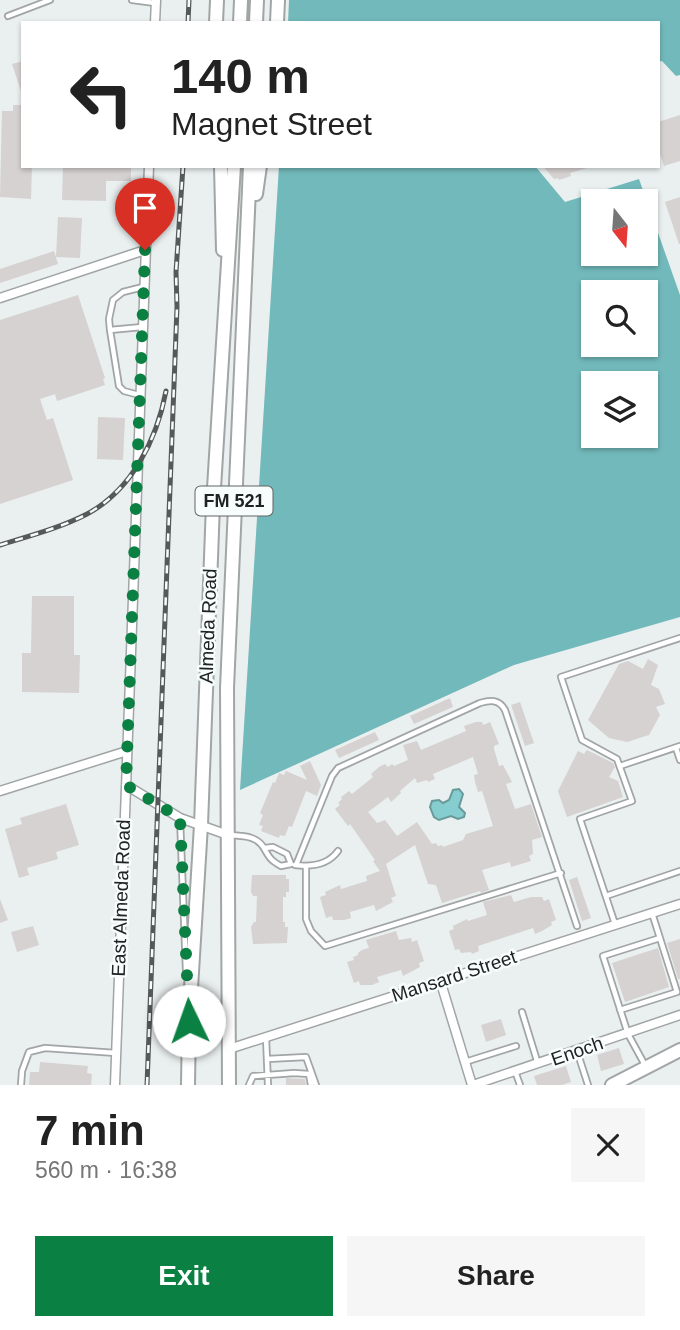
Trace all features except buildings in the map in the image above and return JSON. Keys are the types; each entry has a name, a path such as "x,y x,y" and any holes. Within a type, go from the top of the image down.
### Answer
{"main road":[{"path":"216,21 217,0"},
{"path":"240,21 241,0"},
{"path":"256,21 257,0"},
{"path":"277,21 278,0"},
{"path":"221,168 226,297"},
{"name":"Almeda Road","path":"188,1085 213,504 234,168"},
{"name":"Almeda Road","path":"229,1085 227,688 250,168"},
{"path":"246,260 260,168"},
{"path":"612,1085 680,1050"}],"street":[{"path":"155,2 155,21"},
{"name":"East Almeda Road","path":"115,1085 149,168"},
{"path":"0,298 145,250"},
{"path":"0,791 127,751"},
{"path":"126,785 180,818 228,835"},
{"name":"Mansard Street","path":"229,1049 680,904"},
{"path":"440,980 473,1085"},
{"name":"Enoch","path":"473,1085 680,1016"}],"lane":[{"path":"8,16 50,0"},
{"path":"132,0 155,2"},
{"path":"139,395 124,391 119,386 109,319 113,300 123,292 143,287"},
{"path":"110,330 142,327"},
{"path":"615,924 580,819 632,801 617,759 582,740 562,677 680,638"},
{"path":"294,864 332,776 338,768 489,701 500,703 505,710 577,926"},
{"path":"620,766 678,747 680,760"},
{"path":"180,818 189,1021"},
{"path":"228,835 253,838 265,849 267,857 281,866 306,866 325,862 338,851"},
{"path":"265,849 273,847 287,854 294,864"},
{"path":"306,866 306,919 311,931 325,946 561,873"},
{"path":"606,896 680,871"},
{"path":"620,1010 677,992 652,913"},
{"path":"646,1068 628,1034 603,956 660,938"},
{"path":"522,1012 538,1064"},
{"path":"266,1036 268,1085"},
{"path":"465,1062 516,1046"},
{"path":"21,1085 22,1071 29,1052 45,1048 116,1053"},
{"path":"577,1051 588,1085"},
{"path":"267,1059 306,1057 312,1070 314,1085"},
{"path":"515,1071 520,1085"},
{"path":"249,1085 253,1076 309,1074 314,1085"}],"shaded area":[{"path":"289,0 680,0 680,75 676,76 660,62 660,21 288,21"},
{"path":"279,168 537,168 565,202 581,197 581,266 658,266 658,233 680,295 680,617 514,665 240,790"},
{"path":"639,179 643,189 607,189"},
{"path":"459,789 463,794 459,807 465,813 464,817 458,819 451,816 439,820 434,817 430,807 432,801 439,800 443,803 449,800 453,790"}],"railway":[{"path":"188,21 189,0"},
{"path":"147,1085 177,307 176,272 183,168"},
{"path":"0,545 77,519 103,504 140,462 156,427 166,391"}],"route":[{"path":"145,250 126,785 180,818 189,1021"}]}
